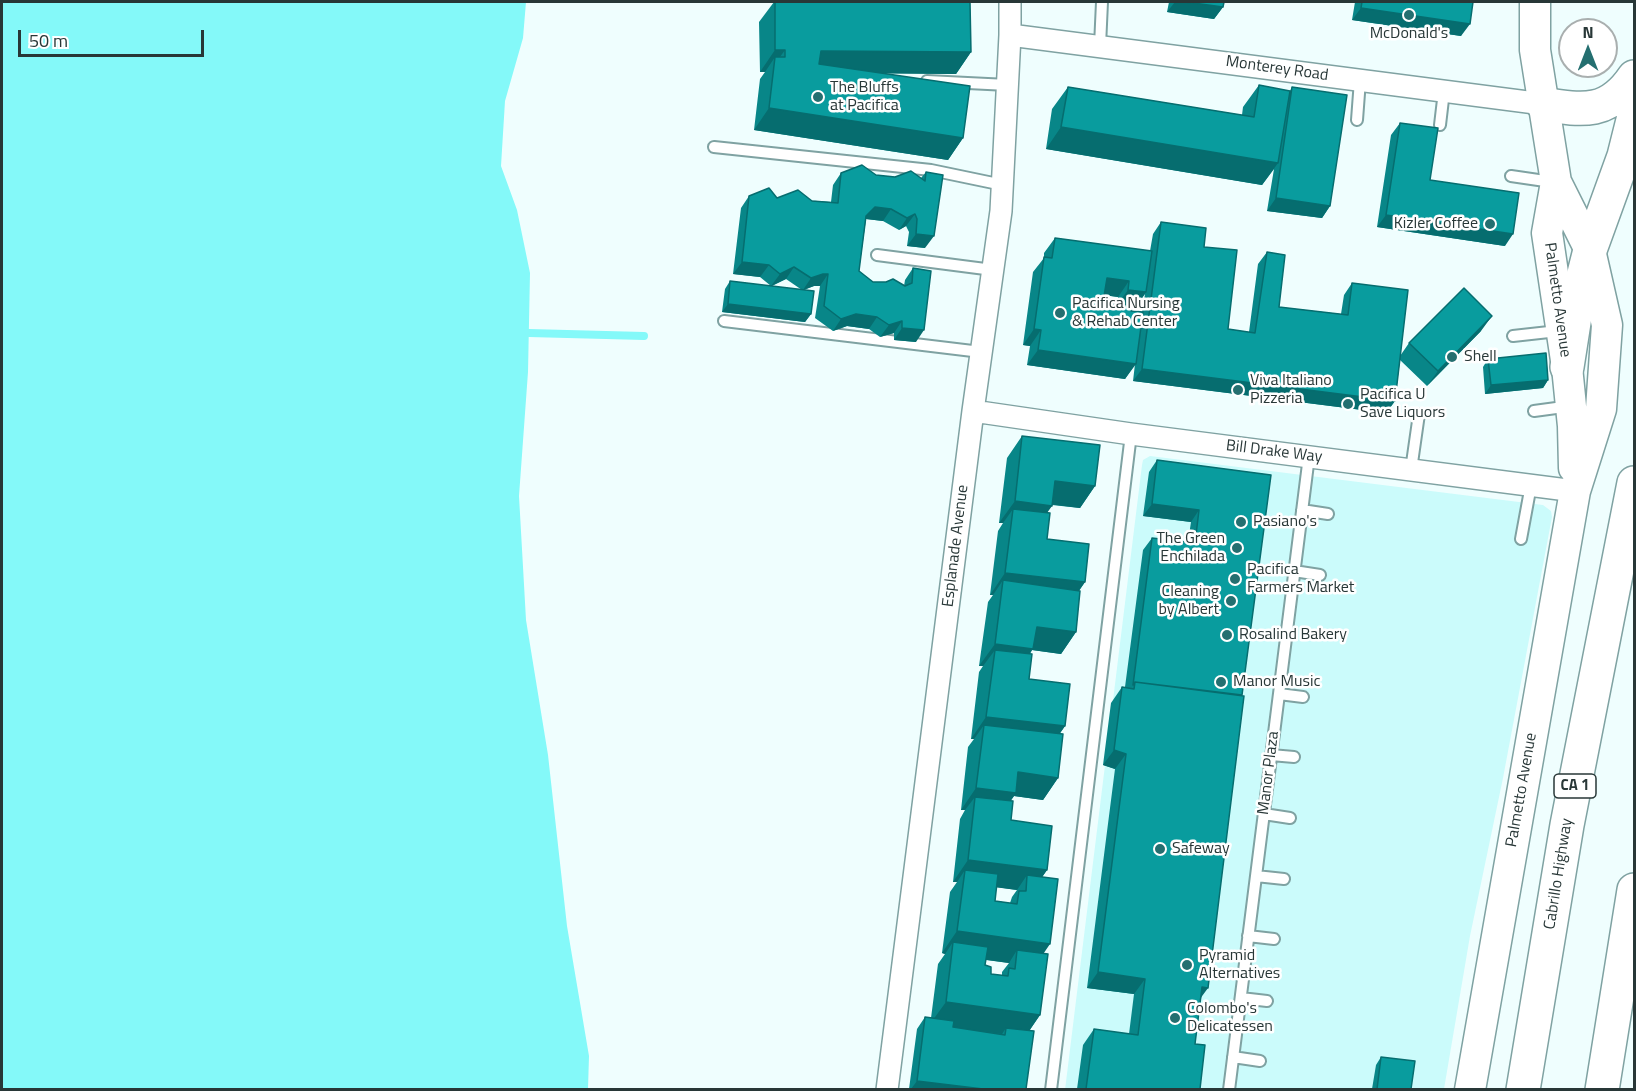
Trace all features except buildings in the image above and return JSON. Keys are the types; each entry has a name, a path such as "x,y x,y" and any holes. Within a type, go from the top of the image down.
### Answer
{"highway":[{"path":"1543,104 1570,109 1588,109 1606,104 1621,94 1635,77"},
{"path":"1567,367 1578,297 1590,250 1624,156 1635,116"},
{"name":"Cabrillo Highway","path":"1523,1089 1567,825 1635,483"},
{"path":"1602,1089 1635,890"}],"street":[{"name":"Esplanade Avenue","path":"887,1089 973,411 1001,211 1010,2"},
{"name":"Palmetto Avenue","path":"1470,1089 1575,491 1601,409 1606,336 1606,325 1590,250 1556,182 1535,50 1535,2"},
{"name":"Monterey Road","path":"1010,35 1543,104"},
{"name":"Palmetto Avenue","path":"1556,182 1547,233 1567,367 1575,491"},
{"name":"Bill Drake Way","path":"973,411 1131,434 1575,491"}],"lane":[{"path":"1100,46 1102,2"},
{"path":"920,80 1008,85"},
{"path":"1357,120 1360,80"},
{"path":"1440,125 1444,91"},
{"path":"714,147 931,170 1003,185"},
{"path":"1511,176 1556,182"},
{"path":"877,255 993,270"},
{"path":"724,321 981,352"},
{"path":"1513,336 1562,330"},
{"path":"1534,411 1571,406"},
{"path":"1411,470 1419,414"},
{"path":"1050,1089 1131,434"},
{"name":"Manor Plaza","path":"1229,1089 1309,456"},
{"path":"1521,539 1531,485"},
{"path":"1302,510 1328,514"},
{"path":"1294,572 1320,575"},
{"path":"1279,694 1303,697"},
{"path":"1271,755 1294,758"},
{"path":"1264,814 1290,818"},
{"path":"1256,876 1284,879"},
{"path":"1248,936 1274,939"},
{"path":"1240,998 1267,1001"},
{"path":"1233,1057 1260,1061"}],"shaded area":[{"path":"1150,456 1543,505 1551,511 1552,517 1503,778 1470,936 1444,1089 1065,1090 1142,465 1143,460"}],"water":[{"path":"2,2 526,2 523,38 505,101 501,166 517,210 530,273 528,372 519,496 526,620 548,755 567,926 589,1056 588,1089 2,1089"}],"waterway":[{"path":"529,333 644,336"}],"place":[{"name":"McDonald's","path":"1409,15"},
{"name":"The Bluffs at Pacifica","path":"818,97"},
{"name":"Kizler Coffee","path":"1490,224"},
{"name":"Pacifica Nursing & Rehab Center","path":"1060,313"},
{"name":"Shell","path":"1452,357"},
{"name":"Viva Italiano Pizzeria","path":"1238,390"},
{"name":"Pacifica U Save Liquors","path":"1348,404"},
{"name":"Pasiano's","path":"1241,522"},
{"name":"The Green Enchilada","path":"1237,548"},
{"name":"Pacifica Farmers Market","path":"1235,579"},
{"name":"Cleaning by Albert","path":"1231,601"},
{"name":"Rosalind Bakery","path":"1227,635"},
{"name":"Manor Music","path":"1221,682"},
{"name":"Safeway","path":"1160,849"},
{"name":"Pyramid Alternatives","path":"1187,965"},
{"name":"Colombo's Delicatessen","path":"1175,1018"}]}
